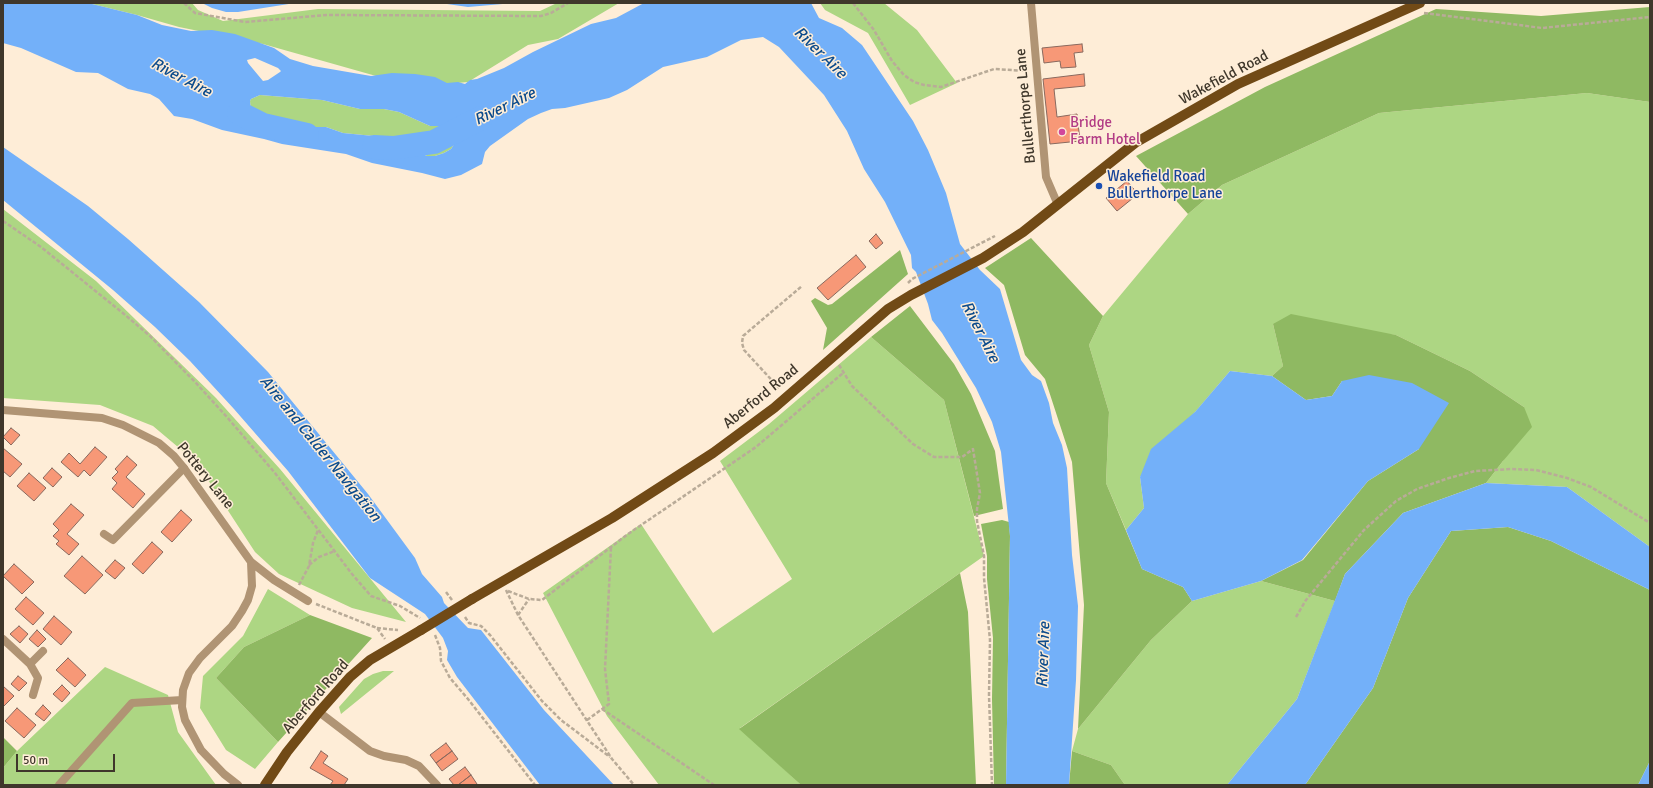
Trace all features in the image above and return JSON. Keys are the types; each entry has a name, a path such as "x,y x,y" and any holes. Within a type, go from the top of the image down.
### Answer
{"main road":[{"name":"Wakefield Road","path":"1058,205 1135,143 1238,84 1420,3"},
{"name":"Aberford Road","path":"266,785 288,752 319,712 350,678 370,660 472,599 505,586 713,453 774,408 888,309 918,291 983,258 1023,232 1058,205"}],"street":[{"name":"Bullerthorpe Lane","path":"1031,3 1046,177 1058,205"},
{"name":"Pottery Lane","path":"3,410 102,418 128,428 159,443 174,456 184,468 251,562 274,580 308,601"},
{"path":"104,534 112,540 184,468"},
{"path":"238,785 224,774 201,750 185,720 182,707 182,690 189,673 200,658 232,626 248,600 252,586 251,562"},
{"path":"3,639 30,664 38,678 33,695"},
{"path":"30,664 43,651"},
{"path":"59,785 132,703 182,700"},
{"path":"319,712 370,751 384,756 406,760 419,766 437,785"}],"path":[{"path":"184,3 195,13 245,22 328,14 541,16 551,13 568,3"},
{"path":"853,3 874,30 892,61 904,75 919,84 940,87 994,68 1037,72"},
{"path":"1406,10 1542,28 1650,17"},
{"path":"3,221 41,247 150,336 226,416 275,473 334,551 371,596 400,606 422,619"},
{"path":"912,279 969,249"},
{"path":"787,397 744,350 742,343 743,336 802,286"},
{"path":"505,586 529,599 542,600 611,547 697,486 756,447 844,373 852,386 914,444 934,457 962,457 973,450 980,493 977,509 977,521 984,556 984,578 990,640 989,695 992,785"},
{"path":"1296,616 1306,600 1364,530 1396,501 1417,489 1448,478 1475,471 1512,469 1536,470 1566,478 1591,487 1650,524"},
{"path":"295,593 309,566 313,543 318,529"},
{"path":"587,720 609,704 605,669 611,547"},
{"path":"309,566 319,557 334,551"},
{"path":"505,586 518,614 612,759 634,785"},
{"path":"518,614 529,599"},
{"path":"308,601 360,623 377,628"},
{"path":"469,622 481,626 490,635 542,701 562,720 612,759"},
{"path":"434,632 439,642 443,668 535,785"},
{"path":"602,709 714,785"}],"green space":[{"path":"88,3 192,3 198,10 223,21 318,9 540,11 557,3 619,3 558,39 528,45 468,82 415,87 263,44 179,27"},
{"path":"820,3 884,3 917,30 957,83 910,105 868,33 825,10"},
{"path":"1650,7 1650,102 1587,93 1379,113 1222,185 1188,214 1136,156 1265,87 1436,9 1541,16"},
{"path":"1587,93 1650,102 1650,547 1567,487 1486,483 1503,461 1524,407 1470,371 1396,335 1273,324 1283,366 1272,376 1230,371 1140,477 1144,508 1126,530 1106,483 1109,412 1089,345 1103,316 1188,214 1222,185 1379,113"},
{"path":"260,95 322,100 360,109 384,109 399,112 430,126 439,126 450,132 455,136 455,143 451,149 444,153 435,156 427,156 411,149 402,142 393,143 384,137 343,133 326,127 301,129 285,120 276,127 268,126 259,123 251,112 251,99"},
{"path":"3,209 96,281 216,398 280,469 406,622 352,608 279,574 255,552 197,463 153,426 100,405 3,398"},
{"path":"1031,238 1103,316 1089,345 1109,412 1106,483 1142,569 1183,587 1192,601 1151,640 1078,729 1084,605 1072,462 1045,379 1025,355 1004,285 985,268"},
{"path":"900,250 908,274 823,350 827,328 811,301 815,298 828,305 832,304"},
{"path":"910,306 954,364 971,394 995,451 1003,509 974,516 944,400 871,337"},
{"path":"1291,314 1396,335 1470,371 1524,407 1532,427 1486,483 1403,513 1345,574 1335,601 1261,581 1303,560 1368,481 1419,449 1342,381 1332,396 1306,400 1272,376 1283,366 1273,324"},
{"path":"871,337 944,400 984,556 740,728 801,785 659,785 607,716 543,593 641,524 713,633 792,579 720,461 769,424"},
{"path":"1002,520 1009,522 1010,536 1006,785 994,785 992,699 993,638 987,579 987,556 981,524"},
{"path":"1508,527 1551,541 1650,590 1650,761 1638,785 1305,785 1373,688 1408,598 1451,531"},
{"path":"960,573 968,612 976,785 801,785 739,729"},
{"path":"1261,581 1335,601 1297,699 1227,785 1125,785 1111,765 1072,751 1078,729 1151,640 1192,601"},
{"path":"268,589 310,615 244,647 216,678 278,742 255,769 226,750 200,708 203,676 243,636"},
{"path":"310,615 372,638 278,742 216,678 244,647"},
{"path":"105,667 168,695 178,732 216,785 3,785 3,768 17,751"},
{"path":"383,671 394,671 341,714 339,707 364,679"},
{"path":"3,737 17,751 3,768"},
{"path":"1072,751 1111,765 1125,785 1069,785"}],"water":[{"path":"3,3 88,3 137,15 162,25 191,31 212,30 235,34 274,48 290,59 313,66 371,76 392,73 415,74 435,77 447,83 458,82 465,84 470,80 477,79 504,68 591,24 616,18 644,3 811,3 819,18 842,28 862,45 913,121 928,150 946,193 960,244 980,270 1000,289 1021,360 1032,375 1041,381 1049,403 1053,423 1062,445 1067,468 1072,555 1078,606 1076,680 1069,785 1006,785 1010,536 1001,452 992,422 976,388 942,333 932,320 928,304 916,272 912,268 911,255 885,202 864,169 847,131 824,95 779,47 763,37 741,40 707,57 663,67 627,90 609,98 565,108 552,109 541,113 528,119 490,146 485,152 482,164 461,175 445,179 372,163 346,154 282,144 222,130 192,119 174,116 159,99 150,94 128,89 98,73 76,72 21,48 3,43","holes":["255,58 278,68 281,71 268,80 263,81 248,63 247,60","260,95 322,100 360,109 384,109 399,112 430,126 439,126 450,132 455,136 455,143 451,149 444,153 435,156 427,156 411,149 401,141 397,140 393,143 384,137 343,133 326,127 301,129 285,120 275,127 268,126 259,123 251,112 251,99"]},
{"path":"202,3 295,3 238,12 226,12"},
{"path":"384,3 514,3 468,7 447,4"},
{"name":"Aire and Calder Navigation","path":"3,147 88,206 128,239 199,302 268,372 368,494 415,558 422,574 442,597 444,603 468,628 481,630 544,710 614,785 540,785 457,677 447,660 448,651 443,638 425,614 370,578 288,471 190,361 155,327 113,290 3,200"},
{"path":"1230,371 1272,376 1306,400 1332,396 1342,381 1369,375 1412,383 1449,403 1419,449 1368,481 1302,560 1261,581 1192,601 1183,587 1142,569 1126,530 1144,508 1140,477 1151,449 1195,412"},
{"path":"1486,483 1567,487 1650,547 1650,590 1551,541 1508,527 1451,531 1408,598 1373,688 1305,785 1227,785 1297,699 1345,574 1403,513"},
{"path":"1650,761 1650,785 1638,785"}],"building":[{"path":"1082,44 1083,52 1074,53 1076,67 1061,68 1060,61 1044,63 1042,48"},
{"path":"1084,74 1085,86 1054,89 1057,117 1077,114 1080,141 1050,144 1043,79"},
{"path":"1127,181 1138,194 1117,211 1106,198"},
{"path":"876,234 883,243 876,249 869,241"},
{"path":"856,255 866,267 828,300 817,288"},
{"path":"11,428 20,435 11,445 3,437"},
{"path":"95,447 107,457 90,476 84,470 78,477 61,462 69,453 80,464"},
{"path":"3,448 22,464 10,477 3,471"},
{"path":"127,456 137,465 126,477 145,494 133,508 112,489 117,483 112,478 118,472 115,469"},
{"path":"52,468 62,477 53,487 43,478"},
{"path":"29,473 46,488 34,501 17,486"},
{"path":"71,504 84,515 67,534 79,544 69,555 56,544 59,541 53,536 59,530 53,524"},
{"path":"181,510 192,520 172,542 161,532"},
{"path":"152,542 163,552 143,574 132,564"},
{"path":"82,556 103,575 85,594 64,576"},
{"path":"115,560 125,568 115,579 105,571"},
{"path":"14,564 34,582 22,594 3,576"},
{"path":"26,597 44,613 33,625 15,609"},
{"path":"54,616 72,632 61,645 43,629"},
{"path":"19,626 28,634 20,643 10,634"},
{"path":"37,630 46,639 38,647 29,639"},
{"path":"68,658 86,675 75,687 56,670"},
{"path":"18,676 27,683 19,691 11,684"},
{"path":"62,685 70,693 62,702 53,694"},
{"path":"3,686 14,696 3,707"},
{"path":"43,705 51,713 44,721 35,714"},
{"path":"17,708 36,725 24,738 5,721"},
{"path":"446,743 452,751 436,763 430,755"},
{"path":"321,751 328,756 323,763 348,779 344,785 330,785 333,781 310,768"},
{"path":"452,751 458,759 442,771 436,763"},
{"path":"465,767 471,775 458,785 454,785 449,779"},
{"path":"471,775 477,784 476,785 458,785"}],"waterway":[{"name":"River Aire","path":"239,113 263,125 307,135"},
{"name":"River Aire","path":"374,147 393,148 434,142 481,118"}],"place":[{"name":"Bridge Farm Hotel","path":"1062,132"},
{"name":"Wakefield Road Bullerthorpe Lane","path":"1099,186"}]}
